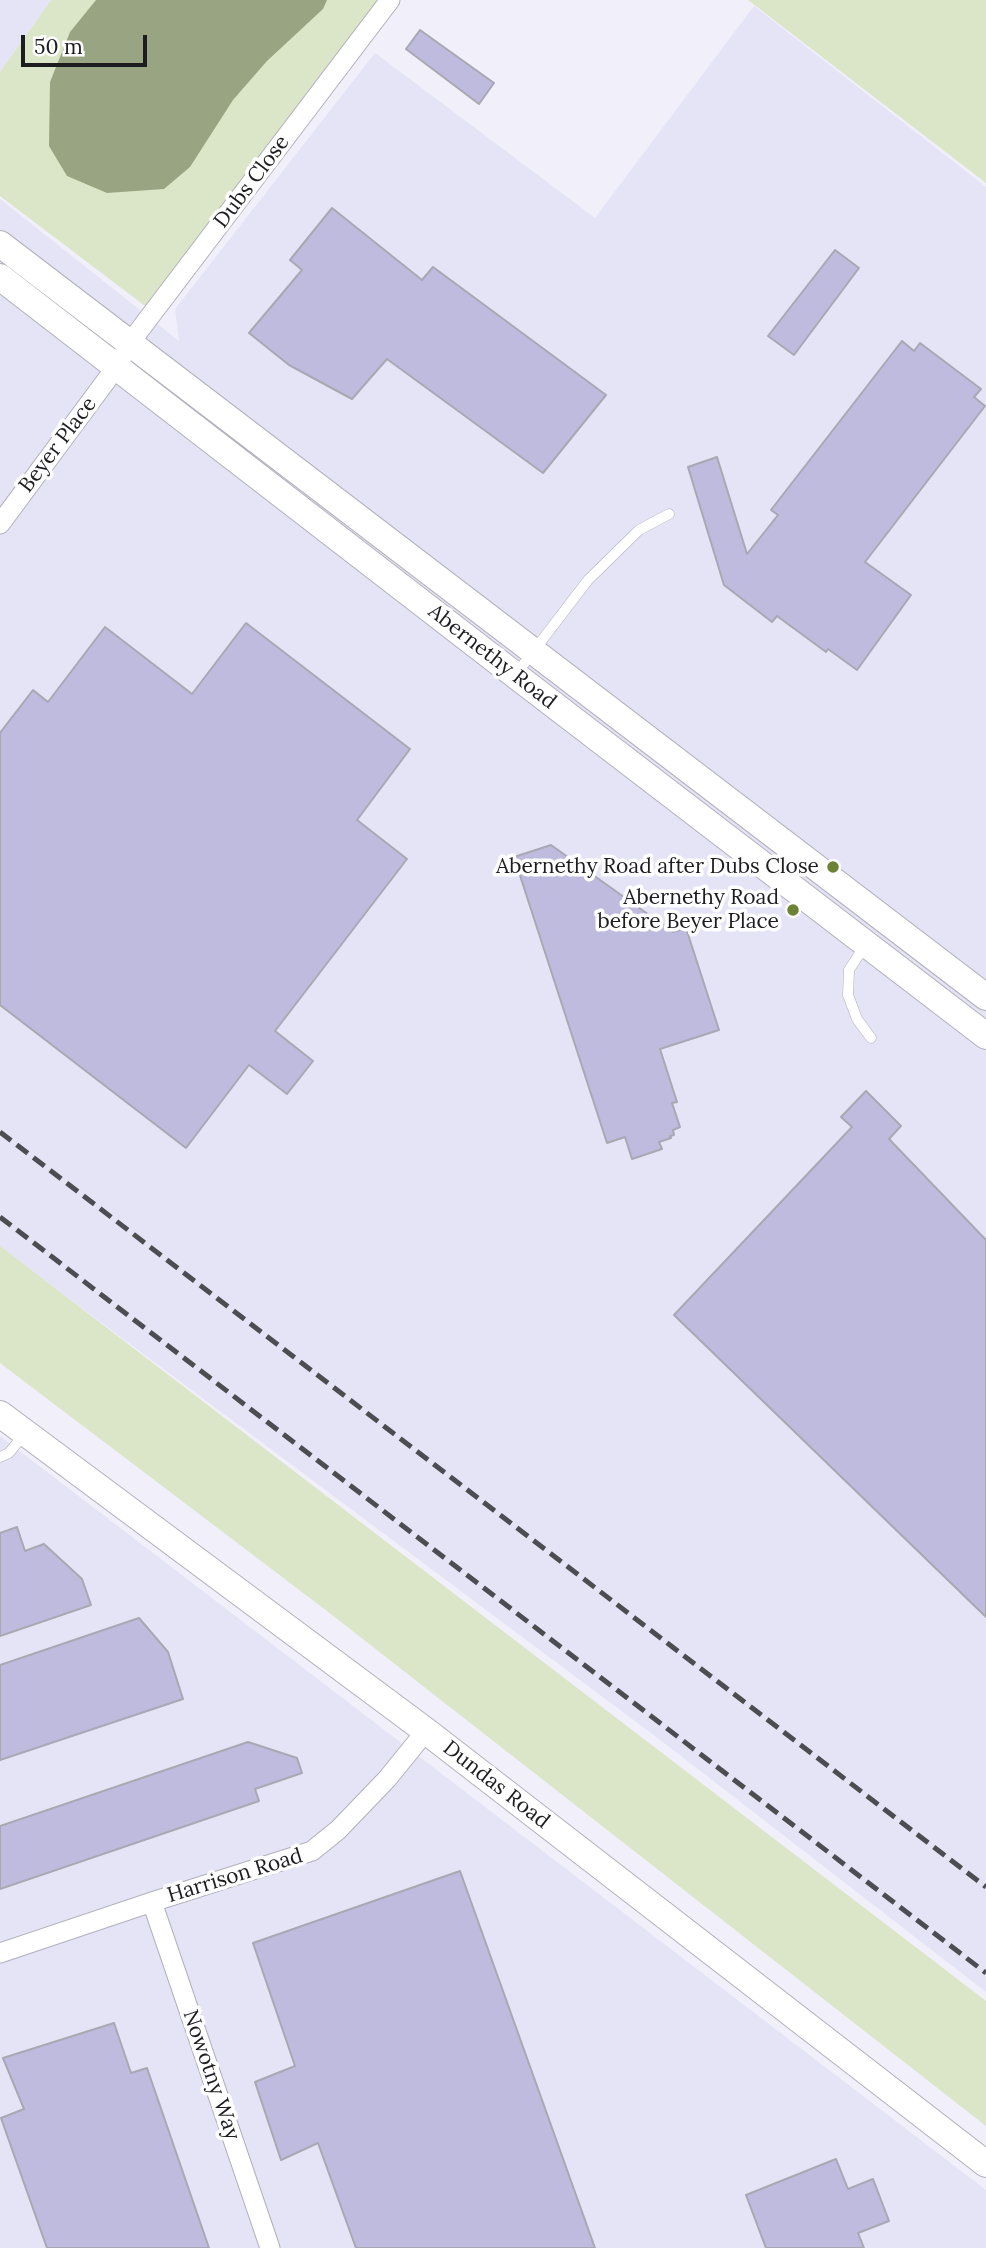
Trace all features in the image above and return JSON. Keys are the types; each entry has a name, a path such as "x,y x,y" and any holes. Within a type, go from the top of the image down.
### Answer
{"main road":[{"name":"Abernethy Road","path":"0,244 123,355 514,675 986,1036"},
{"name":"Abernethy Road","path":"0,277 123,355 533,652 986,997"},
{"path":"908,976 928,953"},
{"name":"Dundas Road","path":"0,1414 426,1731 986,2164"}],"street":[{"name":"Dubs Close","path":"123,355 390,0"},
{"name":"Beyer Place","path":"0,524 123,355"},
{"name":"Harrison Road","path":"0,1953 312,1851 338,1830 387,1779 426,1731"},
{"name":"Nowotny Way","path":"152,1902 270,2248"}],"lane":[{"path":"514,675 597,572 639,530 669,514"},
{"path":"866,944 849,970 848,995 857,1019 871,1038"},
{"path":"0,1457 9,1453 25,1432"}],"shaded area":[{"path":"0,0 51,0 0,72"},
{"path":"51,0 390,0 153,312 0,196 0,72"},
{"path":"96,0 327,0 323,9 267,61 233,100 190,167 164,189 107,193 67,176 49,146 50,82 70,32"},
{"path":"748,0 986,0 986,183"},
{"path":"754,6 986,187 986,1992 659,1739 0,1247 0,199 179,341 175,309 375,53 595,218"},
{"path":"0,1246 986,2001 986,2126 327,1611 0,1363"},
{"path":"0,1436 986,2190 986,2248 0,2248"}],"building":[{"path":"420,30 494,83 479,104 406,49"},
{"path":"332,208 422,280 433,267 606,395 543,473 387,359 352,399 289,365 249,333 302,270 290,260"},
{"path":"835,250 859,268 794,355 768,336"},
{"path":"902,341 914,351 920,343 981,389 974,397 985,406 865,562 911,595 857,670 828,649 826,652 777,616 772,622 724,585 688,467 717,457 747,554 778,515 771,510"},
{"path":"246,623 410,749 357,820 407,859 275,1031 313,1061 287,1094 249,1065 186,1148 0,1005 0,733 33,690 48,702 105,627 192,694"},
{"path":"551,845 673,932 686,928 719,1030 660,1049 677,1102 672,1103 680,1127 673,1130 674,1135 670,1136 671,1138 659,1142 662,1149 632,1159 625,1137 607,1143 514,857"},
{"path":"866,1091 901,1126 889,1139 986,1240 986,1617 674,1315 852,1127 841,1117"},
{"path":"17,1527 25,1551 44,1544 82,1579 91,1605 0,1636 0,1533"},
{"path":"139,1618 168,1652 183,1699 0,1760 0,1665"},
{"path":"248,1742 297,1758 302,1773 255,1789 259,1801 0,1889 0,1826"},
{"path":"460,1871 595,2248 356,2248 318,2143 281,2160 255,2082 295,2066 253,1943"},
{"path":"114,2023 131,2073 147,2068 209,2248 47,2248 1,2118 24,2109 3,2058"},
{"path":"836,2159 848,2189 873,2179 889,2221 858,2233 864,2248 766,2248 746,2195"}],"railway":[{"path":"0,1132 986,1887"},
{"path":"0,1217 986,1973"}],"place":[{"name":"Abernethy Road after Dubs Close","path":"833,867"},
{"name":"Abernethy Road before Beyer Place","path":"793,910"}]}
